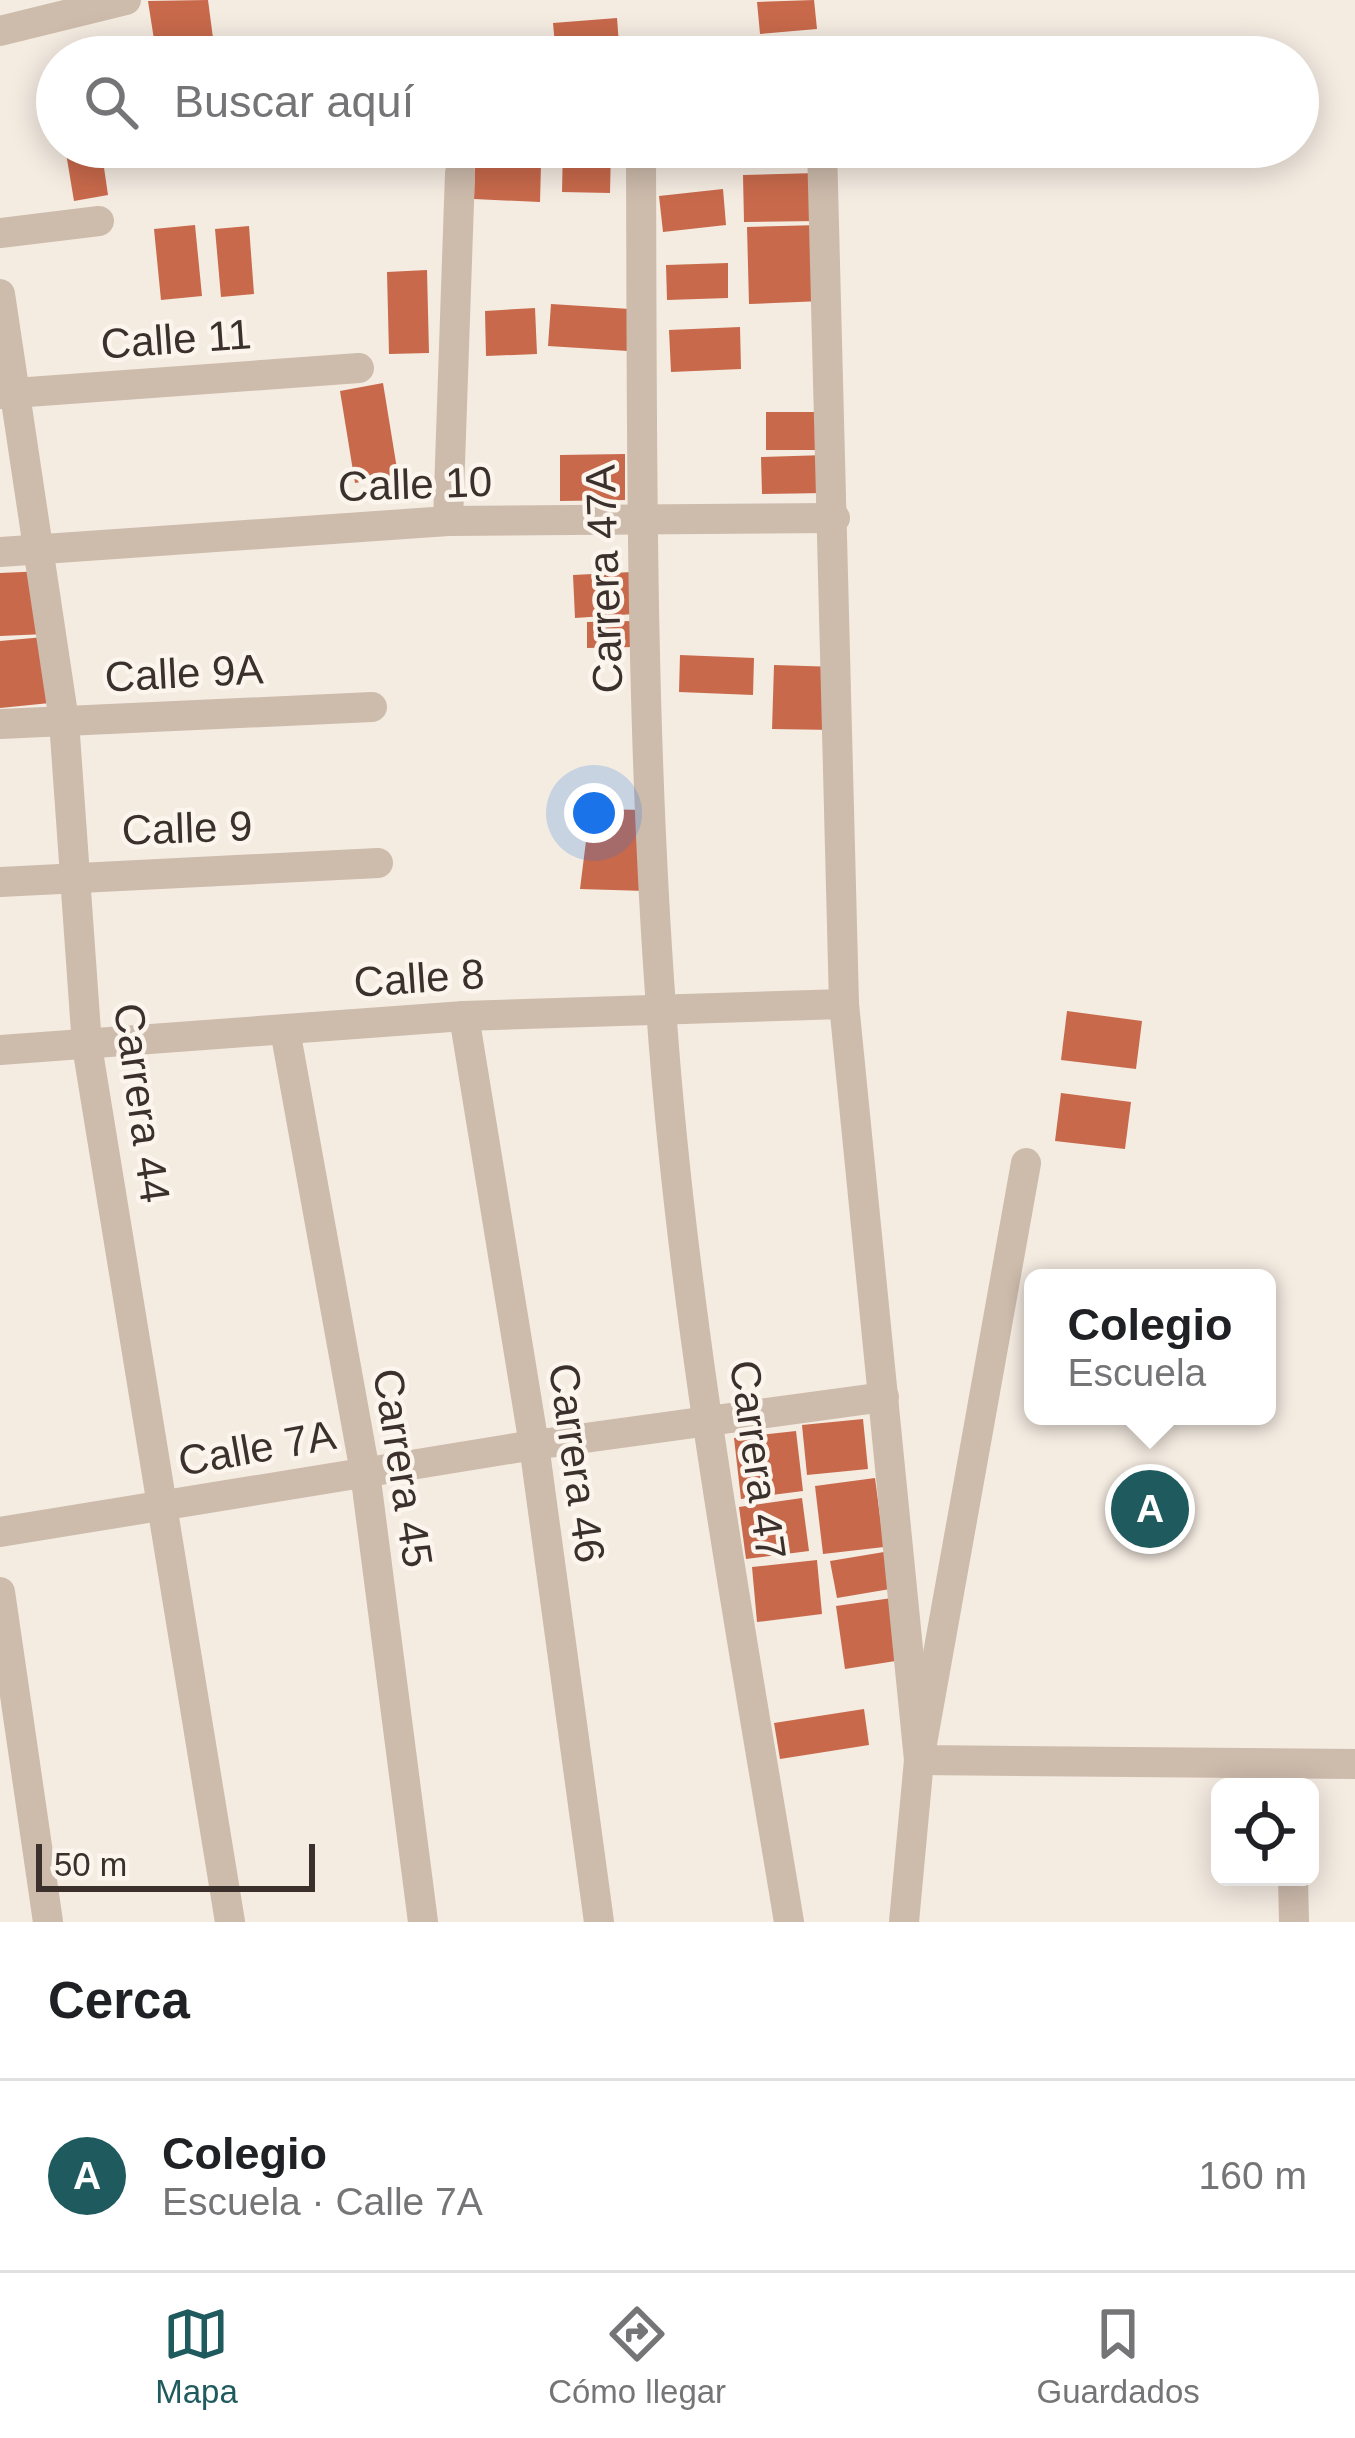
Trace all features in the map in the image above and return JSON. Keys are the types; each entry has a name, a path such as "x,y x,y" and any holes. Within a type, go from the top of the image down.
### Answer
{"street":[{"path":"0,31 126,0"},
{"name":"Carrera 47A","path":"641,168 643,523 661,1008"},
{"path":"823,168 844,1004 920,1760"},
{"path":"448,521 460,173"},
{"path":"0,233 99,220"},
{"name":"Carrera 44","path":"0,293 8,393 42,549 64,721 87,1046 230,1922"},
{"name":"Calle 11","path":"8,393 358,368"},
{"name":"Calle 10","path":"0,552 448,521 835,518"},
{"name":"Calle 9A","path":"0,724 372,706"},
{"name":"Calle 9","path":"0,882 378,863"},
{"name":"Calle 8","path":"0,1050 464,1016 844,1004"},
{"name":"Carrera 47","path":"661,1008 708,1425 789,1922"},
{"name":"Carrera 46","path":"464,1016 534,1445 599,1922"},
{"name":"Carrera 45","path":"285,1030 364,1472 423,1922"},
{"path":"904,1922 920,1760 1026,1162"},
{"name":"Calle 7A","path":"0,1532 534,1445 708,1425 884,1397"},
{"path":"0,1592 48,1922"},
{"path":"920,1760 1289,1775 1355,1764"},
{"path":"1293,1886 1294,1922"}],"building":[{"path":"208,0 213,36 153,36 148,1"},
{"path":"814,0 817,29 760,34 757,2"},
{"path":"617,18 618,36 554,36 553,23"},
{"path":"68,168 104,168 108,195 74,201"},
{"path":"475,168 541,168 540,202 474,199"},
{"path":"563,168 611,168 610,193 562,192"},
{"path":"817,173 818,221 744,222 743,175"},
{"path":"723,189 726,225 663,232 659,196"},
{"path":"195,225 202,296 161,300 154,229"},
{"path":"820,225 822,301 749,304 747,227"},
{"path":"249,226 254,294 221,297 215,229"},
{"path":"728,263 728,298 667,300 666,265"},
{"path":"427,270 429,353 389,354 387,272"},
{"path":"551,304 630,309 628,351 548,346"},
{"path":"535,308 537,354 486,356 485,311"},
{"path":"740,327 741,369 671,372 669,330"},
{"path":"383,383 398,475 355,483 340,391"},
{"path":"766,412 823,412 823,450 766,450"},
{"path":"625,454 625,500 560,501 560,455"},
{"path":"826,455 826,493 762,494 761,457"},
{"path":"45,571 46,634 0,636 0,573"},
{"path":"632,572 634,614 575,618 573,575"},
{"path":"633,621 634,647 587,648 587,622"},
{"path":"44,637 50,703 0,708 0,641"},
{"path":"680,655 754,658 753,695 679,692"},
{"path":"774,665 837,667 835,730 772,729"},
{"path":"590,809 646,810 646,891 580,889"},
{"path":"1067,1011 1142,1021 1136,1069 1061,1060"},
{"path":"1061,1093 1131,1102 1125,1149 1055,1141"},
{"path":"863,1419 868,1469 807,1475 802,1425"},
{"path":"796,1431 803,1491 741,1499 734,1438"},
{"path":"875,1478 884,1547 823,1554 815,1486"},
{"path":"802,1498 809,1551 746,1559 739,1507"},
{"path":"884,1552 890,1589 837,1598 830,1561"},
{"path":"817,1560 822,1614 757,1622 752,1567"},
{"path":"899,1597 908,1659 845,1669 836,1606"},
{"path":"864,1709 869,1745 780,1759 774,1723"}],"place":[{"name":"Colegio","path":"1150,1509"}]}
